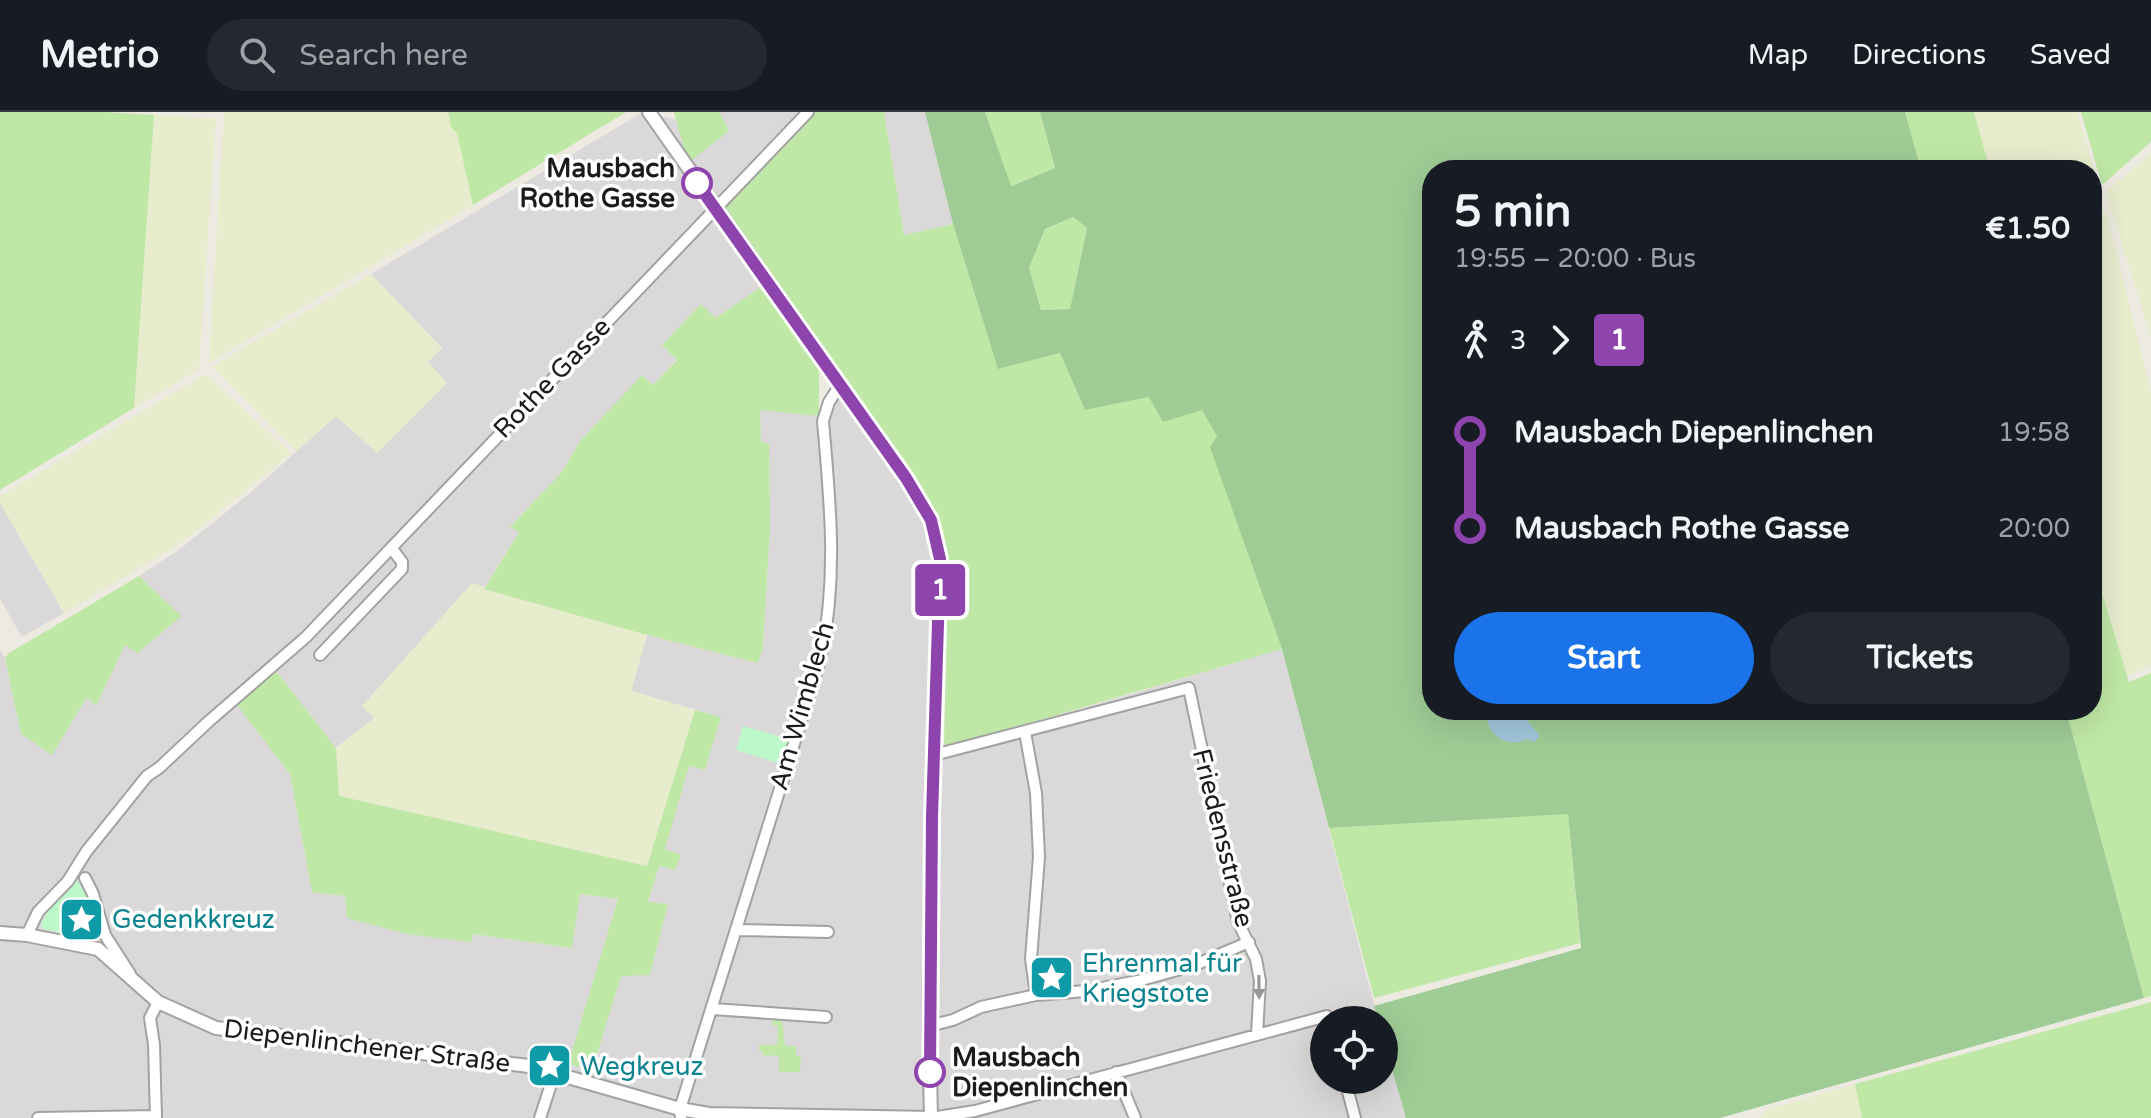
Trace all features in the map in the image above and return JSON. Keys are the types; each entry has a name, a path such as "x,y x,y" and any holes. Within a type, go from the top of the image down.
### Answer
{"street":[{"path":"649,112 920,500 937,539 940,585 929,1026 931,1118 977,1114 1116,1072 1310,1022"},
{"name":"Rothe Gasse","path":"27,935 38,912 68,881 86,852 147,776 306,637 393,550 491,442 808,112"},
{"name":"Am Wimblech","path":"681,1114 825,638 833,561 823,421 829,402 840,385"},
{"path":"320,655 402,569 402,562 393,550"},
{"name":"Friedensstraße","path":"1025,732 1189,688 1238,922 1256,959 1260,981 1257,1034"},
{"path":"934,755 1025,732 1036,793 1039,857 1031,959 1036,995"},
{"path":"85,878 105,935 135,982"},
{"path":"737,930 828,932"},
{"name":"Diepenlinchener Straße","path":"0,933 98,949 158,1002 216,1028 244,1034 529,1066 681,1114 931,1118"},
{"path":"929,1026 953,1020 981,1007 1036,995 1086,991 1138,981 1195,965 1249,942"},
{"path":"38,1118 156,1117 150,1018 158,1002"},
{"path":"713,1009 826,1017"},
{"path":"540,1118 555,1072"},
{"path":"1116,1072 1135,1118"},
{"path":"1349,1094 1355,1118"}],"shaded area":[{"path":"643,112 728,131 719,112 804,112 710,212 762,286 716,318 701,305 663,345 677,359 653,385 642,376 580,441 562,472 511,526 519,532 484,588 362,706 375,718 336,748 277,672 236,704 290,774 312,892 345,896 471,941 472,934 571,948 579,894 618,899 569,1064 592,1071 621,975 667,904 648,903 659,866 675,870 664,850 689,765 705,770 720,717 631,691 647,635 758,663 763,648 770,527 769,444 761,442 760,409 819,416 846,387 941,540 946,567 940,751 1282,649 1374,1006 1310,1006 1310,1094 1398,1094 1398,1090 1406,1118 0,1118 0,650 5,658 21,734 87,696 96,705 125,644 138,653 180,616 139,576 180,549 249,494 336,416 447,383 428,362 442,348 371,274"},
{"path":"884,112 925,112 953,224 904,235"},
{"path":"0,503 64,613 22,637 0,599"}],"green space":[{"path":"0,112 154,115 134,408 0,490"},
{"path":"224,112 448,112 451,127 457,133 473,205 209,363"},
{"path":"448,112 626,112 473,205 457,133 451,127"},
{"path":"674,112 719,112 729,131 688,163"},
{"path":"811,112 884,112 904,235 953,224 998,368 1060,353 1085,410 1149,397 1203,410 1217,436 1211,447 1282,649 944,748 948,567 944,541 935,515 902,462 721,207"},
{"path":"925,112 985,112 1011,186 1055,168 1040,112 1905,112 1918,160 1422,160 1422,720 2069,720 2144,998 1720,1118 1406,1118 1398,1090 1398,1006 1374,1006 1581,948 1568,814 1329,828 1282,649 1210,447 1217,436 1202,410 1163,422 1149,397 1085,410 1060,353 998,369 953,224","holes":["1073,217 1087,228 1070,309 1041,310 1029,268 1045,229"]},
{"path":"985,112 1040,112 1055,168 1010,186"},
{"path":"1905,112 1974,112 1987,160 1918,160"},
{"path":"1974,112 2077,112 2091,160 1987,160"},
{"path":"2081,112 2151,112 2151,142 2102,185 2102,160 2095,160"},
{"path":"154,115 216,119 199,369 134,408"},
{"path":"2151,153 2151,338 2106,192"},
{"path":"2102,212 2106,212 2151,391 2151,666 2127,676 2102,593"},
{"path":"1073,217 1087,228 1070,309 1041,310 1029,268 1045,229"},
{"path":"371,274 442,348 428,362 447,383 377,453 336,416 297,451 211,367"},
{"path":"762,286 819,368 819,416 760,410 761,441 769,444 770,527 763,648 758,663 484,589 519,532 510,527 562,472 580,441 642,375 653,385 677,360 662,345 701,304 716,318"},
{"path":"206,374 291,453 184,541 64,613 0,503 0,496"},
{"path":"139,576 181,616 138,653 125,645 96,706 87,697 52,755 21,734 5,658"},
{"path":"472,583 647,635 631,691 695,710 648,866 339,796 336,748 374,718 362,706"},
{"path":"2102,593 2129,682 2151,673 2151,996 2144,998 2069,720 2102,720"},
{"path":"277,672 336,748 339,796 647,866 695,710 721,717 705,770 689,766 665,849 681,855 675,870 659,866 648,902 668,904 650,975 621,976 592,1071 568,1064 618,899 580,894 572,948 473,934 471,942 407,934 347,918 345,896 312,892 290,774 236,704"},
{"path":"743,726 789,739 785,756 780,755 778,763 736,750"},
{"path":"1568,813 1580,943 1374,998 1329,828"},
{"path":"76,879 91,902 102,941 43,929 41,922 46,912"},
{"path":"2151,1002 2151,1118 1862,1118 1855,1084"},
{"path":"774,1018 782,1019 785,1046 796,1046 796,1056 801,1057 800,1072 779,1072 779,1056 762,1055 759,1051 759,1045 777,1045 778,1025 771,1025"},
{"path":"1855,1084 1862,1118 1758,1118 1770,1109"}],"water":[{"path":"1488,720 1527,720 1540,736 1534,742 1527,739 1512,742 1498,737"}],"bus line":[{"name":"1","path":"697,183 906,478 926,510 937,539 940,585 932,817 930,1072"}],"place":[{"name":"Mausbach Rothe Gasse","path":"697,183"},
{"name":"Gedenkkreuz","path":"81,919"},
{"name":"Ehrenmal für Kriegstote","path":"1051,978"},
{"name":"Wegkreuz","path":"549,1066"},
{"name":"Mausbach Diepenlinchen","path":"930,1072"}]}
